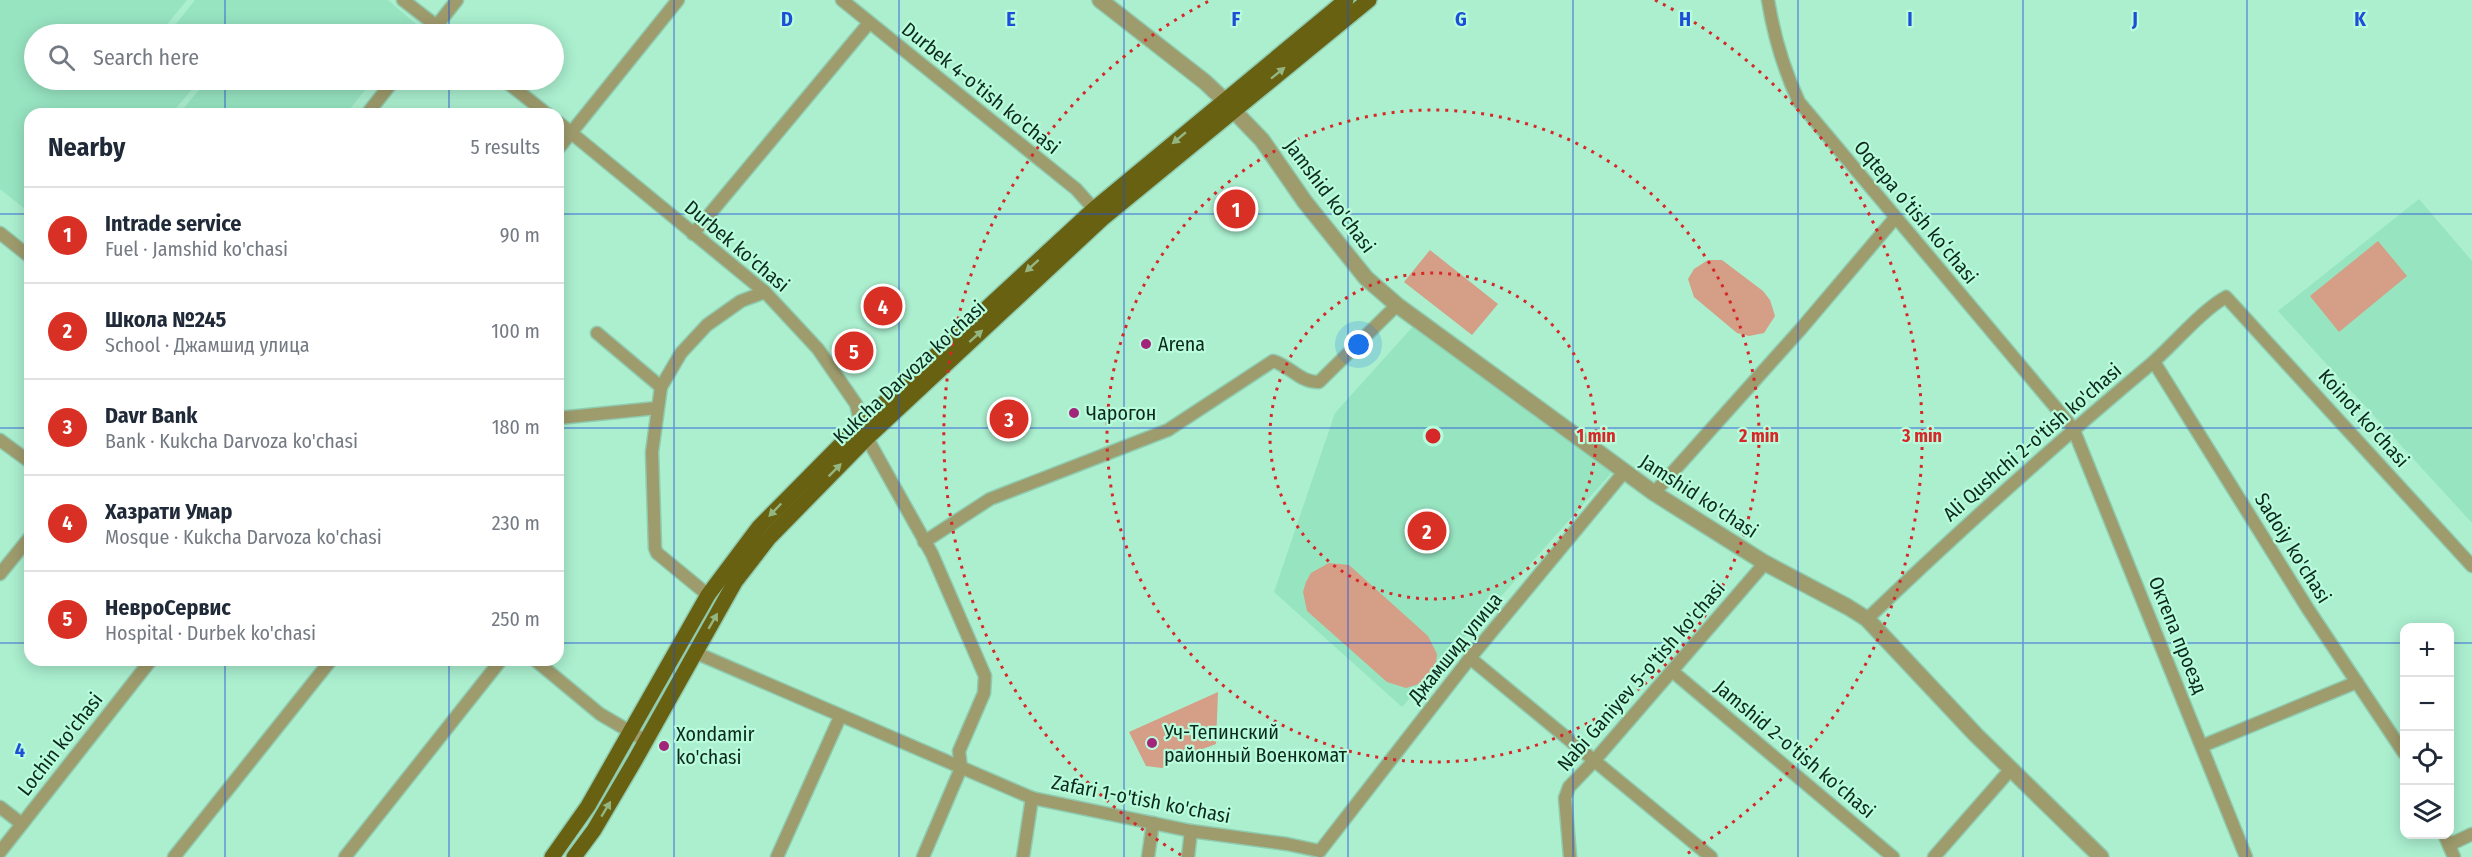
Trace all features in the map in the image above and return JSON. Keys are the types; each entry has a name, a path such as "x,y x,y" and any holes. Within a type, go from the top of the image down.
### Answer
{"main road":[{"name":"Kukcha Darvoza ko'chasi","path":"552,857 588,806 708,595 759,527 861,424 1098,214 1228,105 1346,0"},
{"name":"Kukcha Darvoza ko'chasi","path":"1228,105 1369,0"},
{"name":"Kukcha Darvoza ko'chasi","path":"574,857 594,830 694,652 735,582 755,554 867,438 1098,214"},
{"path":"861,424 867,438"}],"street":[{"path":"403,0 427,24"},
{"path":"438,24 458,0"},
{"path":"564,142 678,0"},
{"name":"Durbek 4-o'tish ko'chasi","path":"842,0 1076,189 1098,214"},
{"name":"Jamshid ko'chasi","path":"1100,0 1205,82 1228,105 1262,140 1305,202 1366,278 1397,305 1654,493 1765,563 1866,619 2011,769 2101,857"},
{"name":"Oqtepa oʻtish koʻchasi","path":"1768,0 1783,69 1799,102 2073,428"},
{"path":"693,234 869,23"},
{"path":"372,108 386,90"},
{"path":"517,90 539,108"},
{"name":"Durbek ko'chasi","path":"564,128 765,292 818,349 856,404 861,424"},
{"path":"1654,493 1800,330 1895,218"},
{"path":"0,233 24,252"},
{"path":"708,595 657,553 655,548 652,452 657,408 661,387 681,353 707,325 741,301 765,292"},
{"name":"Ali Qushchi 2-o'tish ko'chasi","path":"1866,619 1965,525 2073,428 2154,362 2226,297"},
{"name":"Koinot ko'chasi","path":"2226,297 2472,566"},
{"path":"924,542 990,499 1168,430 1273,362 1281,363 1309,382 1319,382 1397,305"},
{"path":"597,333 661,387"},
{"name":"Sadoiy ko'chasi","path":"2154,362 2308,609 2400,747"},
{"path":"564,417 657,408"},
{"name":"Октепа проезд","path":"2073,428 2246,857"},
{"path":"867,438 932,554 985,676 984,693 960,752 961,768 924,857"},
{"path":"0,440 24,458"},
{"name":"Джамшид улица","path":"1321,854 1470,658 1624,472"},
{"path":"0,574 24,544"},
{"name":"Nabi Ganiyev 5-o'tish ko'chasi","path":"1570,857 1565,798 1569,787 1765,563"},
{"name":"Zafari 1-o'tish ko'chasi","path":"694,652 1032,798 1191,831 1321,854"},
{"path":"1470,658 1711,857"},
{"name":"Lochin ko'chasi","path":"0,852 145,666"},
{"path":"174,857 326,666"},
{"path":"345,857 496,666"},
{"path":"541,666 600,714 646,741"},
{"name":"Jamshid 2-o'tish ko'chasi","path":"1672,671 1893,857"},
{"path":"2202,746 2357,682"},
{"path":"777,857 840,717"},
{"path":"1934,857 2011,769"},
{"path":"1023,857 1032,798"},
{"path":"0,807 22,824"},
{"path":"1148,857 1153,823"},
{"path":"1188,857 1191,831"},
{"path":"2449,845 2472,834"}],"shaded area":[{"path":"0,0 187,0 167,24 24,24 24,90 191,90 176,108 24,108 24,208 0,189"},
{"path":"195,0 388,0 416,24 176,24"},
{"path":"199,90 365,90 351,108 184,108"},
{"path":"2419,199 2472,261 2472,523 2278,311"},
{"path":"2378,241 2407,276 2339,332 2310,296"},
{"path":"1430,250 1498,304 1472,335 1404,282"},
{"path":"1708,260 1722,260 1763,291 1770,300 1775,316 1764,333 1749,336 1737,333 1694,297 1688,279 1694,269"},
{"path":"1416,323 1615,469 1402,707 1274,592 1335,413"},
{"path":"1329,563 1349,565 1428,636 1437,654 1436,664 1425,682 1406,688 1387,682 1307,611 1303,592 1306,582 1311,573"},
{"path":"1218,692 1216,744 1189,754 1162,768 1146,766 1129,732"}],"place":[{"name":"Intrade service","path":"1236,209"},
{"name":"Хазрати Умар","path":"883,306"},
{"name":"Arena","path":"1146,344"},
{"name":"НевроСервис","path":"854,351"},
{"name":"Чарогон","path":"1074,413"},
{"name":"Davr Bank","path":"1009,419"},
{"name":"Школа №245","path":"1427,531"},
{"name":"Уч-Тепинский районный Военкомат","path":"1152,743"},
{"name":"Xondamir ko'chasi","path":"664,746"}]}
